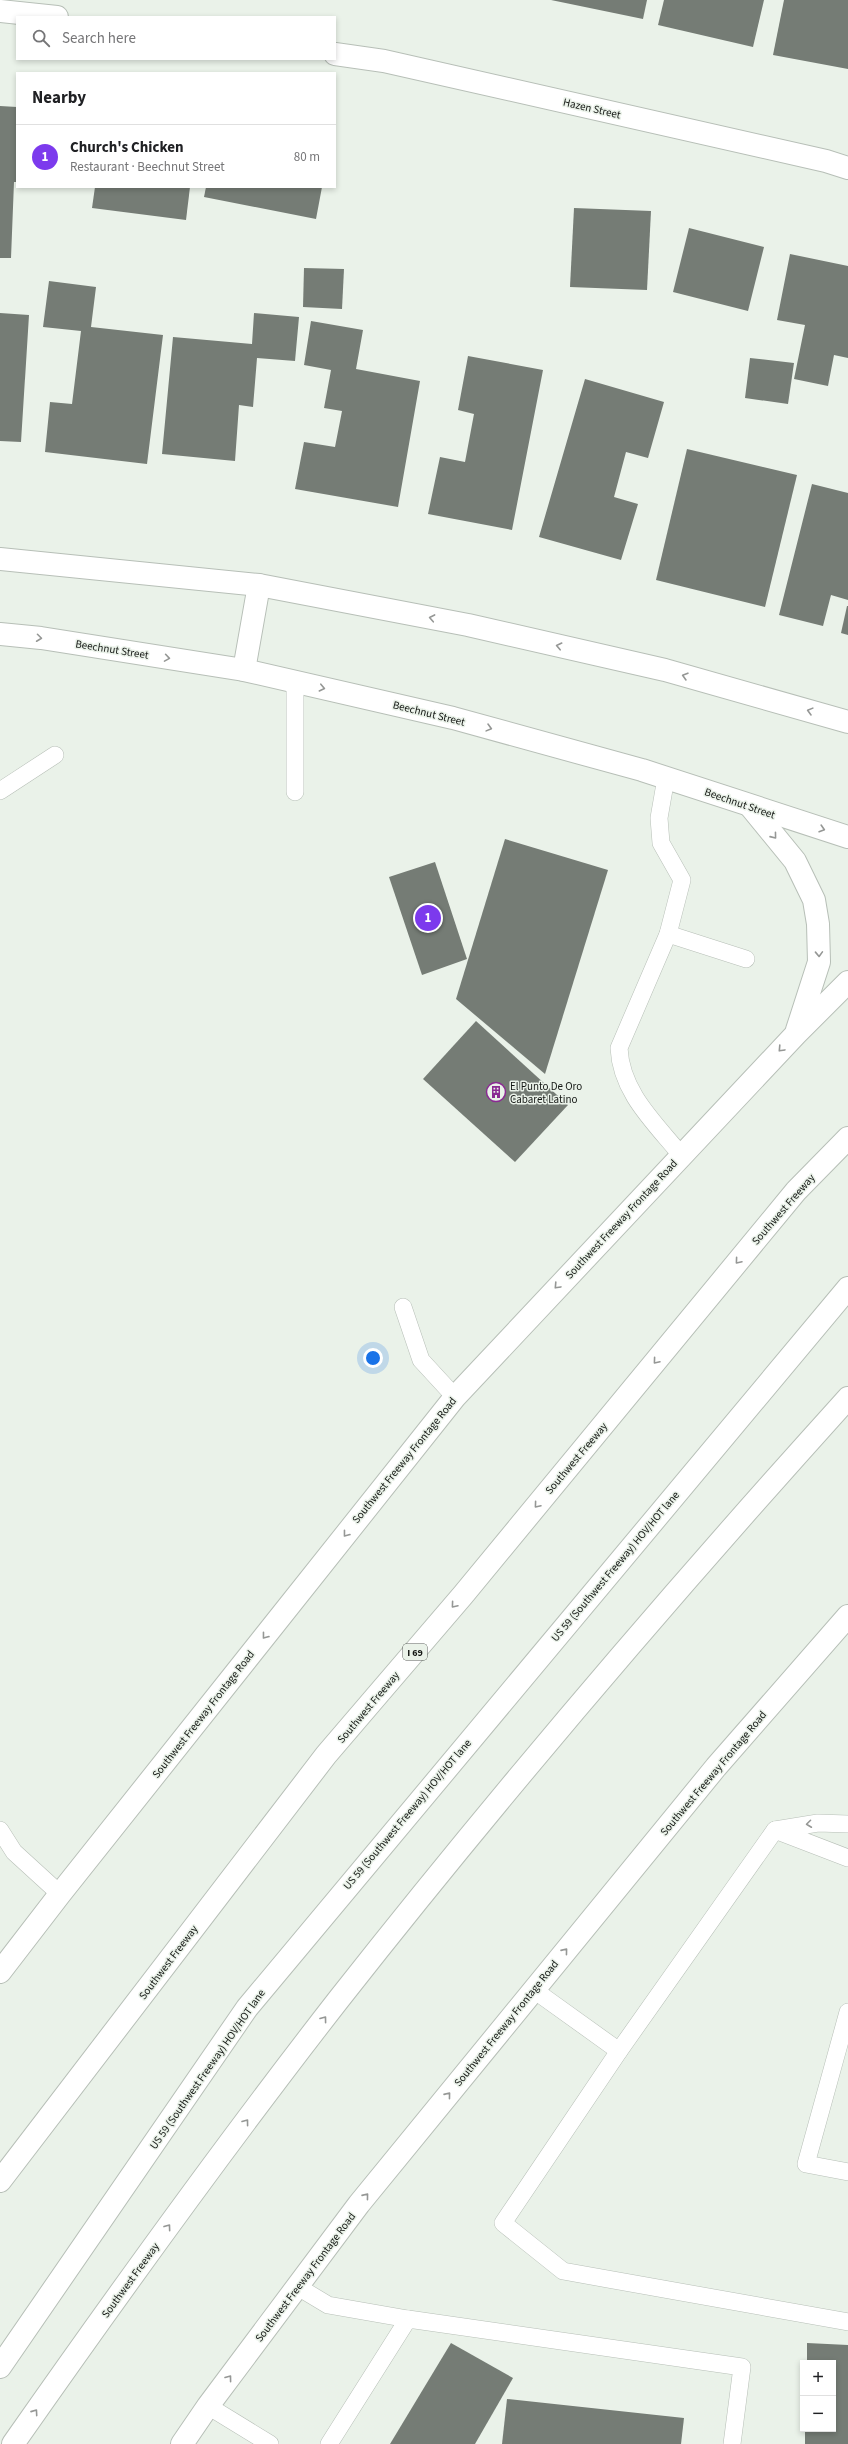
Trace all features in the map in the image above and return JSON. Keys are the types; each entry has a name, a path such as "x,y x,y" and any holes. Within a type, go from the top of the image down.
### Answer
{"main road":[{"path":"0,11 48,16"},
{"name":"Hazen Street","path":"336,54 384,61 848,168"},
{"path":"0,559 259,585 468,625 665,670 848,722"},
{"path":"244,670 259,585"},
{"name":"Beechnut Street","path":"0,634 41,638 244,670 453,718 666,778 848,837"},
{"path":"750,806 794,861 814,900 818,924 819,962 796,1034"},
{"name":"Southwest Freeway Frontage Road","path":"0,1972 60,1894 454,1397 681,1155 796,1034 848,982"},
{"name":"Southwest Freeway","path":"0,2181 326,1755 463,1594 796,1191 848,1138"},
{"name":"US 59 (Southwest Freeway) HOV/HOT lane","path":"0,2367 246,2008 848,1288"},
{"name":"Southwest Freeway","path":"13,2444 209,2171 339,2000 604,1675 742,1515 848,1398"},
{"name":"Southwest Freeway Frontage Road","path":"182,2444 208,2406 359,2204 716,1767 848,1616"}],"lane":[{"path":"295,682 295,792"},
{"path":"0,791 55,755"},
{"path":"666,778 659,818 661,843 682,880 668,934 619,1048 620,1065 634,1098 681,1155"},
{"path":"668,934 746,959"},
{"path":"403,1307 421,1360 454,1397"},
{"path":"848,1824 818,1823 775,1830 619,2051 503,2223 563,2271 848,2322"},
{"path":"0,1830 14,1852 60,1894"},
{"path":"775,1830 848,1858"},
{"path":"534,1990 619,2051"},
{"path":"848,2012 806,2164 848,2172"},
{"path":"298,2287 328,2305 408,2319 742,2367 732,2444"},
{"path":"329,2444 408,2319"},
{"path":"208,2406 270,2444"}],"building":[{"path":"551,0 647,0 643,19"},
{"path":"664,0 764,0 753,47 658,25"},
{"path":"784,0 848,0 848,69 773,55"},
{"path":"0,106 16,107 16,182 14,182 11,258 0,258"},
{"path":"95,188 190,188 186,220 92,208"},
{"path":"206,188 322,188 316,219 204,197"},
{"path":"574,208 651,211 647,290 570,287"},
{"path":"689,228 764,247 748,311 673,292"},
{"path":"790,254 848,266 848,358 834,355 828,386 794,379 805,325 777,320"},
{"path":"304,268 344,269 342,309 303,307"},
{"path":"49,281 96,287 91,327 163,335 147,464 45,452 50,402 72,404 81,331 43,327"},
{"path":"0,313 29,315 21,442 0,441"},
{"path":"254,313 299,317 295,361 257,358 253,407 239,405 235,461 162,454 173,337 252,344"},
{"path":"311,321 363,330 356,369 420,381 398,507 295,489 304,442 335,447 342,411 324,408 331,370 304,365"},
{"path":"468,356 543,370 512,530 428,514 440,457 465,462 474,414 458,410"},
{"path":"750,358 794,363 788,404 745,398"},
{"path":"585,379 664,402 648,458 626,452 614,497 638,504 621,560 539,537"},
{"path":"687,449 797,475 765,607 656,580"},
{"path":"812,484 848,493 848,600 831,595 823,626 779,615"},
{"path":"848,606 848,635 841,633"},
{"path":"505,839 608,870 545,1074 456,999"},
{"path":"435,862 467,959 422,975 389,877"},
{"name":"El Punto De Oro Cabaret Latino","path":"476,1021 568,1105 515,1162 423,1079"},
{"path":"451,2343 513,2378 475,2444 390,2444"},
{"path":"807,2343 848,2345 848,2444 805,2444 805,2432 836,2432 836,2360 807,2360"},
{"path":"507,2399 684,2418 681,2444 502,2444"}],"place":[{"name":"Church's Chicken","path":"428,918"},
{"name":"El Punto De Oro Cabaret Latino","path":"496,1092"}]}
